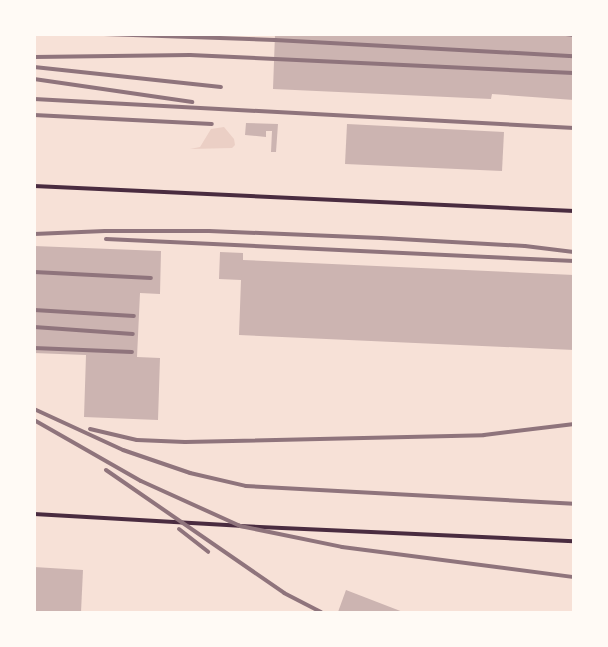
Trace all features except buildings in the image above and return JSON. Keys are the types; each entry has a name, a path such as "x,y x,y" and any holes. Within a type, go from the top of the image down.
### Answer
{"lane":[{"path":"34,186 573,212"},
{"path":"34,514 573,541"}],"shaded area":[{"path":"224,127 234,139 235,145 232,148 190,149 200,147 211,129"}],"railway":[{"path":"104,34 275,40 574,56"},
{"path":"566,34 574,35"},
{"path":"34,57 190,55 574,73"},
{"path":"34,67 221,87"},
{"path":"34,79 192,102"},
{"path":"34,99 574,128"},
{"path":"34,115 212,124"},
{"path":"34,234 209,231 525,246 574,252"},
{"path":"106,239 574,261"},
{"path":"34,272 151,278"},
{"path":"34,310 134,316"},
{"path":"34,327 133,334"},
{"path":"34,348 132,352"},
{"path":"34,409 123,450 190,473 246,486 574,504"},
{"path":"34,420 141,481 240,526 342,547 574,577"},
{"path":"90,429 137,440 185,442 484,435 574,424"},
{"path":"106,470 284,593 321,612"},
{"path":"179,529 208,552"}]}
